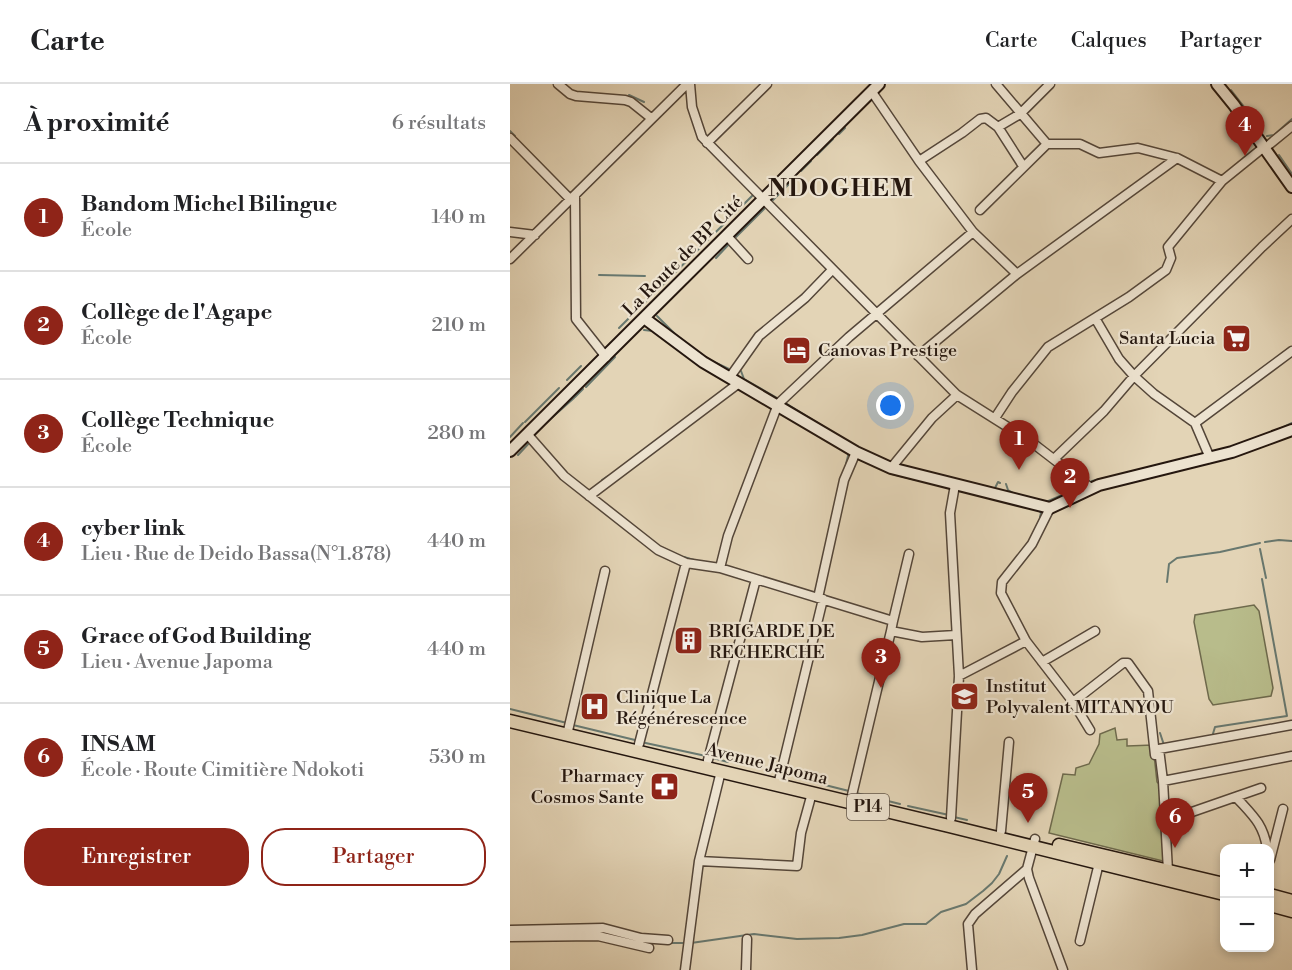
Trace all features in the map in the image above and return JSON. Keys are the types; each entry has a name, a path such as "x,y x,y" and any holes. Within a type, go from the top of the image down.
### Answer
{"main road":[{"name":"Avenue Japoma","path":"510,713 568,731 721,771 852,795 951,818 1001,831 1099,863 1220,893"},
{"name":"Avenue Japoma","path":"510,721 639,744 708,760 812,793 1220,883"},
{"path":"1274,896 1292,901"},
{"path":"1274,906 1292,911"}],"street":[{"path":"558,84 576,96 631,102 651,118"},
{"path":"510,259 688,84"},
{"path":"688,84 699,132 707,143 832,270 957,395 1054,459 1090,488"},
{"path":"707,143 767,84"},
{"path":"996,84 1047,144"},
{"path":"998,127 1020,114 1050,84"},
{"path":"1217,84 1292,176"},
{"path":"1224,84 1267,145 1292,187"},
{"path":"876,88 919,161 973,232 1017,274"},
{"name":"La Route de BP Cité","path":"510,451 876,88"},
{"path":"919,161 980,119 986,118 998,127 1023,166"},
{"path":"995,418 1045,350 1166,270 1171,258 1168,247 1222,182 1292,126"},
{"path":"510,138 573,198 576,319 606,357"},
{"path":"980,210 1047,144 1080,144 1099,153 1135,148 1177,158 1222,182"},
{"path":"918,356 1017,274 1177,158"},
{"path":"1054,459 1104,411 1134,375 1292,219"},
{"path":"510,232 534,235"},
{"path":"720,568 730,531 778,404 849,337 973,232"},
{"path":"727,236 748,259"},
{"path":"589,496 734,380 759,336 805,298 832,270"},
{"path":"644,318 703,362 778,404 856,452 891,468 1050,508"},
{"path":"1095,318 1119,359 1134,375 1154,394 1195,423 1210,458"},
{"path":"1195,423 1292,351"},
{"path":"891,468 932,418 957,395"},
{"path":"1090,730 1073,702 1026,641 1001,593 1002,582 1039,533 1050,508 1090,488 1244,449 1292,430"},
{"path":"528,435 564,476 652,546 686,563 720,568 893,621"},
{"path":"779,781 821,599 844,480 856,452"},
{"path":"951,818 959,676 950,513 955,485"},
{"path":"852,795 909,554"},
{"path":"639,744 686,563"},
{"path":"568,731 605,571"},
{"path":"708,760 756,579"},
{"path":"891,631 922,637 956,635"},
{"path":"1042,662 1095,631"},
{"path":"959,676 1026,641"},
{"path":"1073,702 1124,663 1128,663 1148,691 1159,787 1292,756"},
{"path":"1168,871 1164,785 1159,749 1292,725"},
{"path":"1001,831 1009,742"},
{"path":"685,970 699,861 721,771"},
{"path":"1166,821 1261,788"},
{"path":"699,861 797,866 801,833 812,793"},
{"path":"1236,797 1264,832 1266,844"},
{"path":"1273,844 1283,809"},
{"path":"1034,843 1027,869 1029,878 1063,970"},
{"path":"1080,941 1099,863"},
{"path":"972,970 968,924 975,914 1027,869"},
{"path":"510,930 603,928 641,938 668,940"},
{"path":"510,937 598,936 650,948"},
{"path":"746,970 747,939"}],"green space":[{"path":"1254,605 1259,611 1273,688 1271,696 1213,705 1209,699 1194,622 1195,615"},
{"path":"1115,728 1117,740 1127,739 1127,746 1153,745 1157,782 1162,787 1167,862 1049,833 1063,774 1075,775 1076,768 1089,764 1099,744 1100,734"}],"waterway":[{"path":"1231,90 1259,126"},
{"path":"629,95 644,102"},
{"path":"1267,136 1274,135 1292,119"},
{"path":"839,134 845,128"},
{"path":"510,131 515,136"},
{"path":"817,155 833,139"},
{"path":"1279,155 1292,174"},
{"path":"801,171 811,161"},
{"path":"773,200 791,182"},
{"path":"740,208 755,193"},
{"path":"736,237 766,207"},
{"path":"619,328 738,210"},
{"path":"716,258 731,242"},
{"path":"599,275 645,276"},
{"path":"657,316 678,337"},
{"path":"644,330 653,331"},
{"path":"586,387 615,357"},
{"path":"712,361 731,370"},
{"path":"567,380 581,366"},
{"path":"741,371 744,379 779,399"},
{"path":"525,422 559,388"},
{"path":"575,397 583,389"},
{"path":"538,430 574,398"},
{"path":"787,404 829,430"},
{"path":"510,437 523,423"},
{"path":"1273,432 1292,423"},
{"path":"518,455 531,441"},
{"path":"846,464 849,452"},
{"path":"892,474 916,480"},
{"path":"602,480 608,476"},
{"path":"1092,481 1114,476"},
{"path":"991,488 995,488 998,482 1000,483"},
{"path":"1006,484 1008,490 1015,494"},
{"path":"1046,502 1074,490"},
{"path":"1038,509 1041,513 1040,517"},
{"path":"1265,542 1292,541"},
{"path":"1167,582 1169,564 1177,558 1260,543"},
{"path":"1260,549 1266,578"},
{"path":"684,557 694,560"},
{"path":"1212,737 1215,727 1287,716 1262,579"},
{"path":"510,709 567,723"},
{"path":"573,725 635,740"},
{"path":"1160,733 1164,745"},
{"path":"641,742 706,756"},
{"path":"713,758 728,762"},
{"path":"805,780 849,791"},
{"path":"856,793 900,804"},
{"path":"908,806 949,815"},
{"path":"954,817 967,820"},
{"path":"691,943 754,934 797,939 839,938 862,935 904,924 926,924 941,912 966,904 983,891 999,874 1007,856"},
{"path":"652,943 685,943"}],"place":[{"name":"cyber link","path":"1245,156"},
{"name":"Santa Lucia","path":"1236,338"},
{"name":"Canovas Prestige","path":"797,350"},
{"name":"Bandom Michel Bilingue","path":"1019,470"},
{"name":"Collège de l'Agape","path":"1070,508"},
{"name":"BRIGARDE DE RECHERCHE","path":"688,641"},
{"name":"Collège Technique","path":"881,688"},
{"name":"Institut Polyvalent MITANYOU","path":"965,696"},
{"name":"Clinique La Régénérescence","path":"595,707"},
{"name":"Pharmacy Cosmos Sante","path":"665,786"},
{"name":"Grace of God Building","path":"1028,823"},
{"name":"INSAM","path":"1175,848"}],"district":[{"name":"NDOGHEM","path":"841,189"}]}
